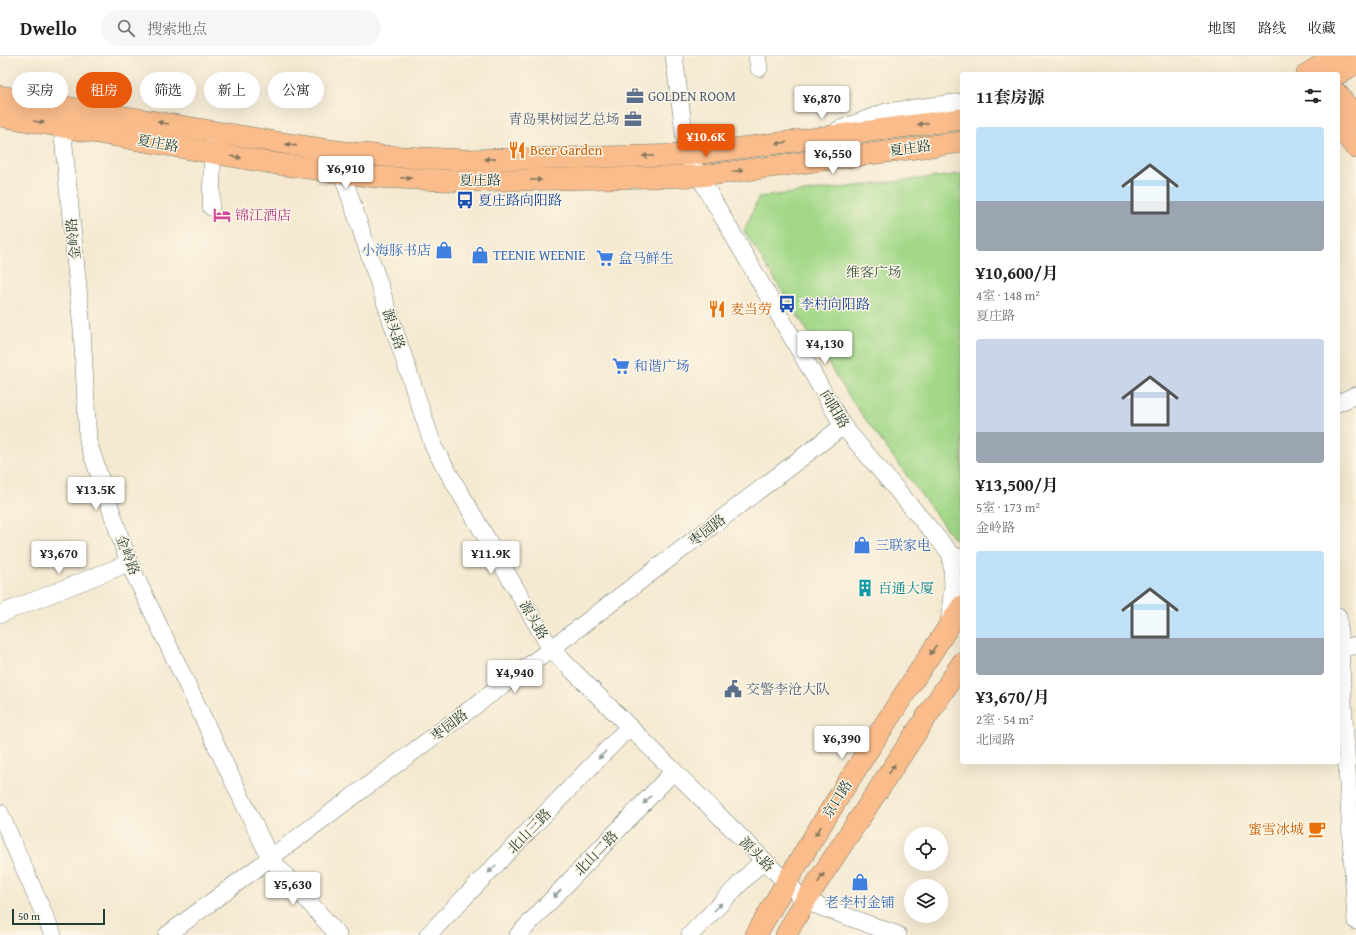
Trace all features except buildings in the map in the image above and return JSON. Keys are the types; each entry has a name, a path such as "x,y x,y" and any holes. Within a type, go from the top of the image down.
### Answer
{"main road":[{"path":"1315,72 1336,56"},
{"path":"1340,73 1356,63"},
{"name":"夏庄路","path":"0,96 336,151 383,156 465,160 687,155 960,119"},
{"path":"1340,97 1356,119"},
{"name":"夏庄路","path":"0,116 271,163 375,176 463,181 700,176 960,142"},
{"path":"1340,128 1356,148"},
{"name":"京口路","path":"756,935 786,882 864,755 960,609"},
{"name":"京口路","path":"786,935 805,901 960,666"}],"street":[{"path":"674,56 687,155"},
{"path":"821,137 886,112 960,102"},
{"name":"金岭路","path":"62,126 82,329 88,442 129,563 270,858 338,935"},
{"path":"211,207 214,132"},
{"name":"源头路","path":"336,151 341,172 434,448 551,649 805,901"},
{"name":"向阳路","path":"687,155 843,426 956,556"},
{"path":"1340,402 1356,395"},
{"name":"枣园路","path":"167,935 551,649 843,426"},
{"path":"950,625 956,556"},
{"path":"0,614 129,563"},
{"path":"1340,625 1345,649 1356,921"},
{"name":"北山三路","path":"428,935 629,727"},
{"name":"北山二路","path":"518,935 674,771"},
{"path":"0,813 53,935"},
{"path":"690,935 763,860"},
{"path":"805,901 898,935"}],"green space":[{"name":"维客广场","path":"960,174 960,540 953,538 852,401 744,231 759,197"}],"place":[{"name":"GOLDEN ROOM","path":"635,96"},
{"name":"青岛果树园艺总场","path":"633,119"},
{"name":"Beer Garden","path":"517,150"},
{"name":"夏庄路向阳路","path":"465,200"},
{"name":"锦江酒店","path":"222,215"},
{"name":"小海豚书店","path":"444,250"},
{"name":"TEENIE WEENIE","path":"480,255"},
{"name":"盒马鲜生","path":"605,258"},
{"name":"李村向阳路","path":"787,304"},
{"name":"麦当劳","path":"717,309"},
{"name":"和谐广场","path":"621,366"},
{"name":"三联家电","path":"862,545"},
{"name":"百通大厦","path":"865,588"},
{"name":"交警李沧大队","path":"733,689"},
{"name":"蜜雪冰城","path":"1317,829"},
{"name":"老李村金铺","path":"860,882"}]}
